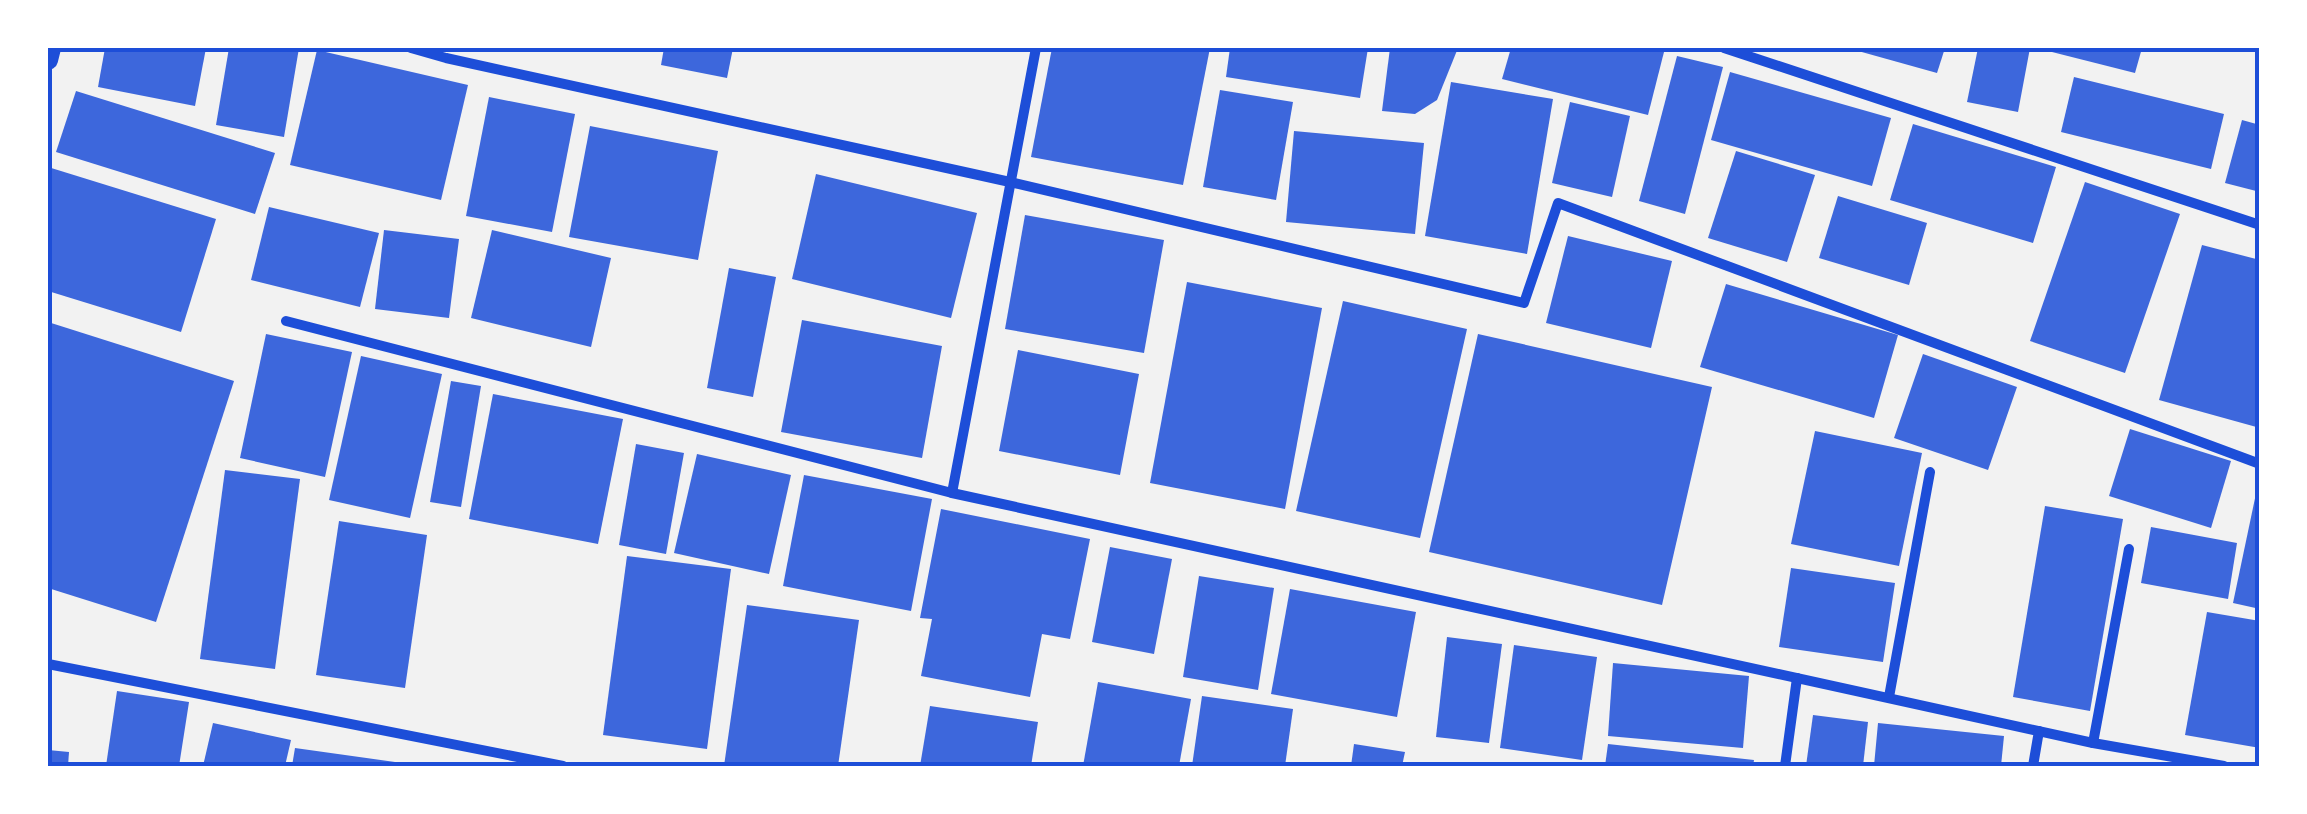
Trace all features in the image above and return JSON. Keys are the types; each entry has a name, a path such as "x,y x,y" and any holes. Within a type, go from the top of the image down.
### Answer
{"main road":[{"path":"48,60 52,48"}],"street":[{"path":"411,48 1010,182 1524,303 1558,203 2260,464"},
{"path":"952,493 1036,48"},
{"path":"1724,48 2260,224"},
{"path":"286,321 952,493 2094,743 2224,766"},
{"path":"1890,697 1930,472"},
{"path":"2094,743 2129,548"},
{"path":"48,664 562,766"},
{"path":"1784,766 1798,678"},
{"path":"2033,766 2039,731"}],"building":[{"path":"105,48 206,48 195,106 98,87"},
{"path":"229,48 299,48 284,137 216,125"},
{"path":"664,48 733,48 727,78 661,65"},
{"path":"1052,48 1210,48 1183,185 1031,157"},
{"path":"1230,48 1368,48 1360,98 1226,77"},
{"path":"1390,48 1458,48 1437,100 1415,114 1382,111"},
{"path":"1511,48 1665,48 1648,115 1502,79"},
{"path":"1851,48 1945,48 1937,73"},
{"path":"1978,48 2030,48 2018,112 1967,102"},
{"path":"2142,48 2135,73 2048,51"},
{"path":"317,50 468,85 441,200 290,165"},
{"path":"1677,56 1723,67 1685,214 1639,201"},
{"path":"1730,72 1891,118 1872,186 1711,140"},
{"path":"2074,77 2224,114 2211,169 2061,132"},
{"path":"1451,82 1553,99 1527,254 1425,236"},
{"path":"1220,90 1293,102 1276,200 1203,187"},
{"path":"76,91 275,153 255,214 56,152"},
{"path":"489,97 575,114 552,232 466,216"},
{"path":"1570,102 1630,116 1612,197 1552,183"},
{"path":"2242,120 2260,125 2260,192 2225,183"},
{"path":"1913,124 2056,167 2033,243 1890,200"},
{"path":"590,126 718,151 698,260 569,237"},
{"path":"1294,131 1424,143 1415,234 1286,222"},
{"path":"1736,151 1815,175 1787,262 1708,238"},
{"path":"48,167 216,219 181,332 48,291"},
{"path":"816,174 977,213 951,318 792,279"},
{"path":"2085,182 2180,214 2125,373 2030,341"},
{"path":"1838,196 1927,223 1909,285 1819,258"},
{"path":"269,207 379,233 360,307 251,280"},
{"path":"1025,215 1164,240 1144,353 1005,329"},
{"path":"384,230 459,239 449,318 375,309"},
{"path":"492,230 611,258 591,347 471,318"},
{"path":"1568,236 1672,261 1651,348 1546,323"},
{"path":"2202,245 2260,260 2260,428 2159,400"},
{"path":"729,268 776,277 753,397 707,388"},
{"path":"1187,282 1322,308 1285,509 1150,483"},
{"path":"1726,284 1898,335 1874,418 1700,367"},
{"path":"1343,301 1467,329 1420,538 1296,511"},
{"path":"802,320 942,346 922,458 781,432"},
{"path":"48,322 234,381 156,622 48,588"},
{"path":"266,334 352,352 325,477 240,458"},
{"path":"1478,334 1712,387 1662,605 1429,552"},
{"path":"1018,350 1139,374 1120,475 999,451"},
{"path":"1923,354 2017,387 1988,470 1894,438"},
{"path":"361,356 442,374 410,518 329,500"},
{"path":"451,381 481,386 461,507 430,502"},
{"path":"493,394 623,419 598,544 469,519"},
{"path":"2130,429 2231,461 2211,528 2109,496"},
{"path":"1815,431 1922,453 1899,566 1791,544"},
{"path":"636,444 684,453 666,554 619,545"},
{"path":"697,454 791,475 769,574 674,553"},
{"path":"225,470 300,479 275,669 200,659"},
{"path":"804,475 932,499 911,611 783,586"},
{"path":"2260,484 2260,609 2233,603"},
{"path":"2045,506 2123,519 2090,711 2013,697"},
{"path":"941,509 1090,539 1070,639 1042,634 1030,697 921,676 932,619 920,618"},
{"path":"339,521 427,535 405,688 316,675"},
{"path":"2151,527 2237,543 2228,599 2141,583"},
{"path":"1110,547 1172,559 1154,654 1092,642"},
{"path":"627,556 731,569 707,749 603,735"},
{"path":"1791,568 1895,583 1883,662 1779,647"},
{"path":"1199,576 1274,588 1258,690 1183,677"},
{"path":"1290,589 1416,612 1397,717 1271,694"},
{"path":"747,605 859,620 838,766 724,766"},
{"path":"2207,612 2260,621 2260,748 2185,735"},
{"path":"1447,637 1502,644 1489,743 1436,737"},
{"path":"1514,645 1597,657 1582,760 1500,748"},
{"path":"1613,663 1749,676 1743,748 1608,736"},
{"path":"1098,682 1191,699 1179,766 1083,766"},
{"path":"117,691 189,702 179,766 106,766"},
{"path":"1202,696 1293,709 1285,766 1192,766"},
{"path":"930,706 1038,722 1031,766 920,766"},
{"path":"1813,715 1868,722 1863,766 1806,766"},
{"path":"213,723 291,740 285,766 203,766"},
{"path":"1878,723 2004,736 2001,766 1874,766"},
{"path":"1354,744 1405,752 1402,766 1351,766"},
{"path":"1608,744 1754,760 1753,766 1605,766"},
{"path":"295,748 395,762 394,766 292,766"},
{"path":"48,750 69,752 68,766 48,766"}]}
